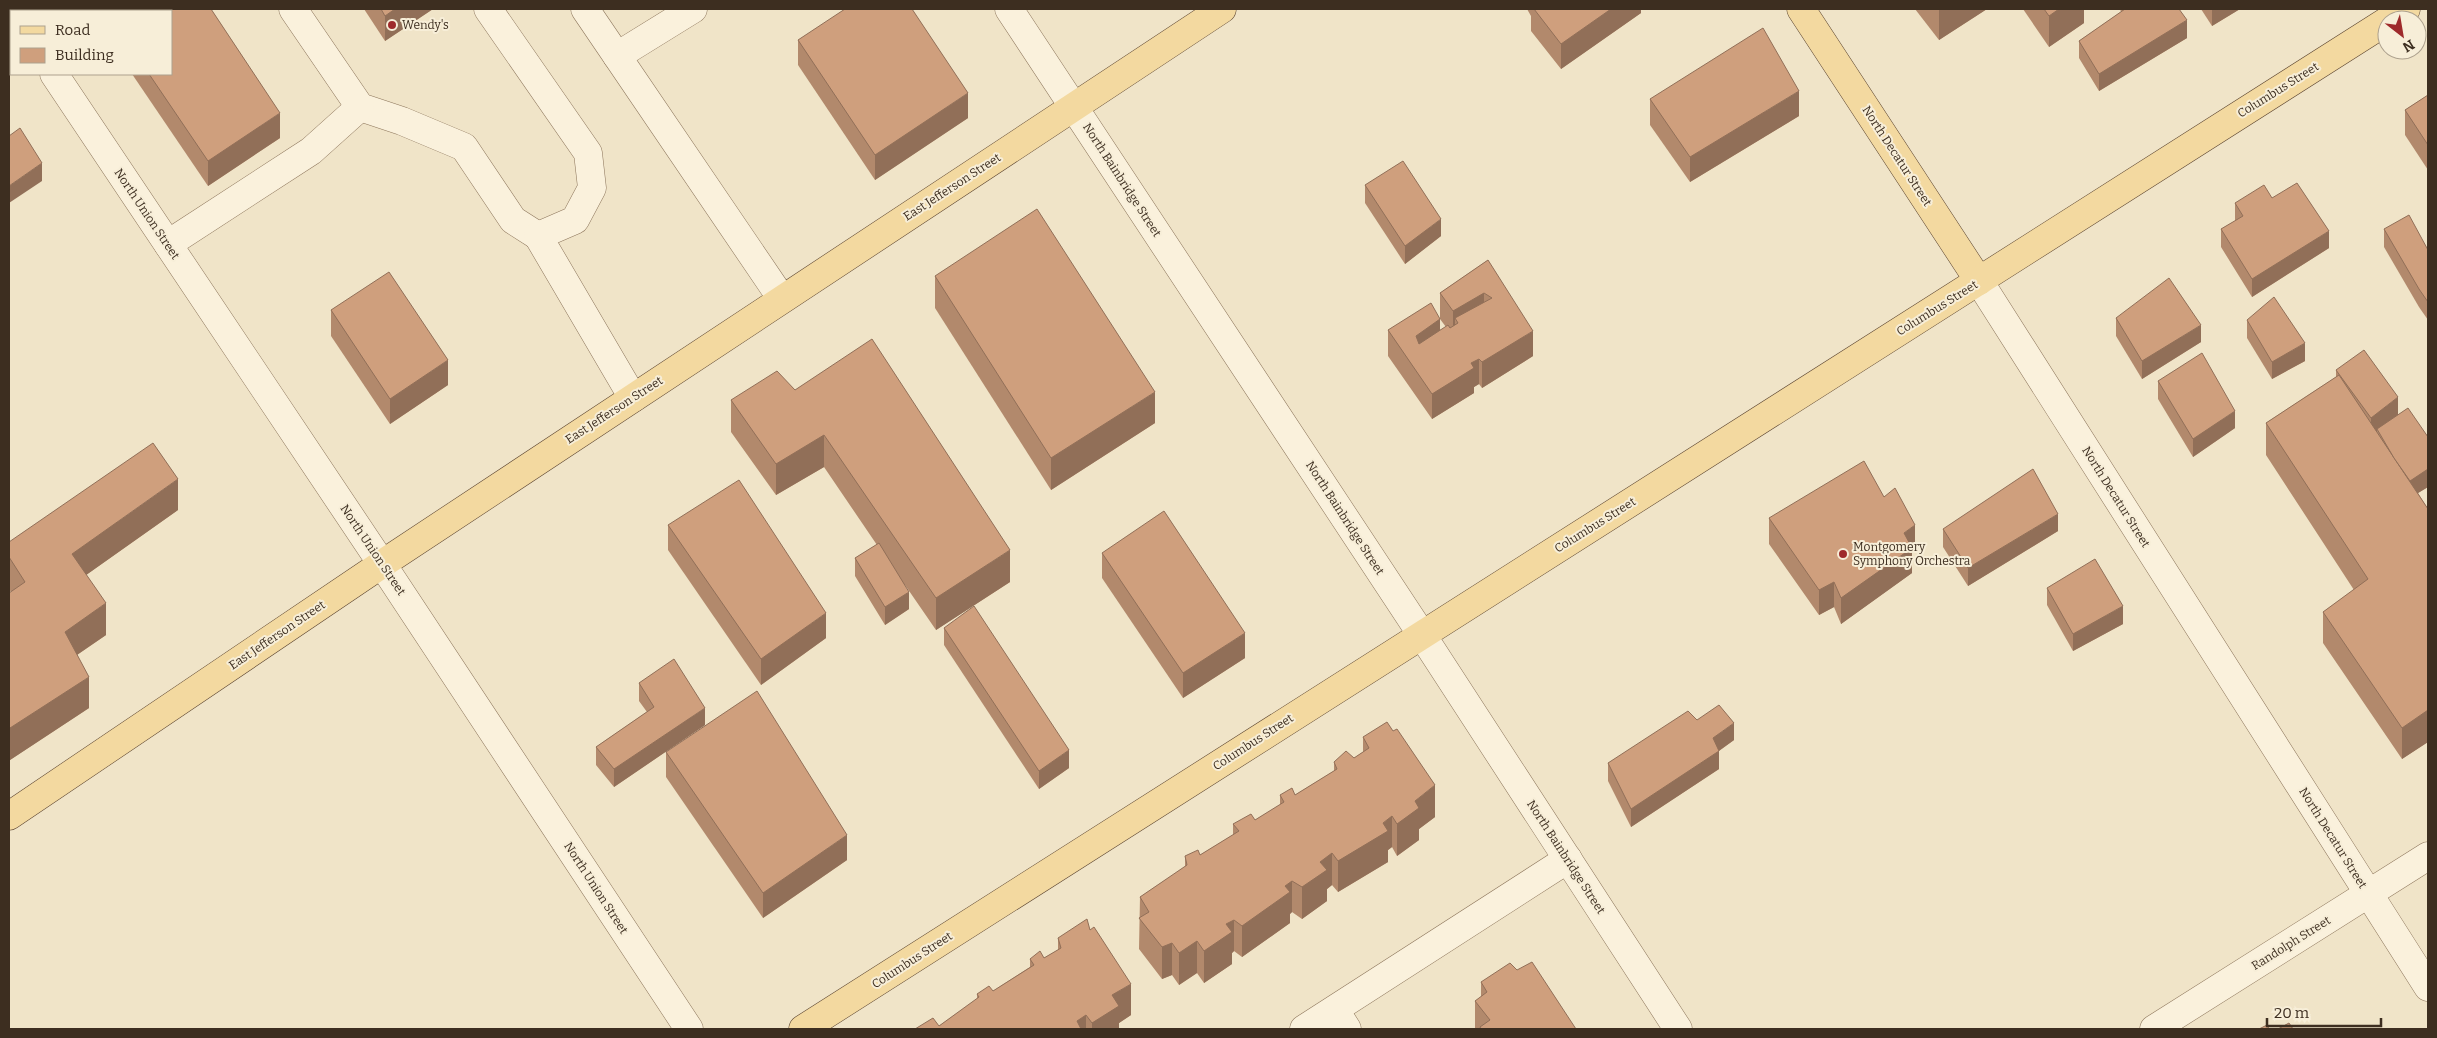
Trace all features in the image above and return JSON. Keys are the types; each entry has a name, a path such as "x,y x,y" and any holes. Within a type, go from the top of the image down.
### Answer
{"main road":[{"name":"East Jefferson Street","path":"9,816 382,564 1222,9"},
{"name":"North Decatur Street","path":"1801,9 1979,281"},
{"name":"Columbus Street","path":"803,1029 2377,27"}],"street":[{"path":"293,9 360,107 402,121 464,146 513,220 538,236 633,398"},
{"path":"488,9 588,153 592,188 575,220 538,236"},
{"path":"585,9 782,299"},
{"name":"North Bainbridge Street","path":"1009,9 1422,635 1678,1029"},
{"path":"617,56 688,10"},
{"name":"North Union Street","path":"55,75 382,564 689,1029"},
{"path":"168,244 311,151 360,107"},
{"name":"North Decatur Street","path":"1979,281 2428,987"},
{"name":"Randolph Street","path":"2154,1029 2428,856"},
{"path":"1304,1029 1341,1019 1568,859"}],"building":[{"path":"211,9 280,113 208,161 150,75 172,75 172,10 106,10"},
{"path":"381,9 395,9 385,16"},
{"path":"845,9 912,9 968,93 875,155 798,40"},
{"path":"1534,9 1611,9 1561,44"},
{"path":"2044,9 2059,9 2049,16"},
{"path":"2125,9 2179,9 2187,20 2099,74 2079,41"},
{"path":"1763,28 1799,91 1690,157 1650,99"},
{"path":"2428,95 2428,145 2405,110"},
{"path":"20,128 42,163 9,186 9,136"},
{"path":"1403,161 1441,219 1405,246 1365,185"},
{"path":"2297,183 2329,231 2252,279 2221,229 2243,216 2235,203 2264,185 2272,198"},
{"path":"1037,209 1155,392 1051,458 935,276"},
{"path":"2409,215 2428,250 2428,302 2384,229"},
{"path":"1488,260 1533,331 1482,362 1479,359 1471,363 1474,368 1432,394 1388,330 1431,303 1440,319 1416,336 1419,344 1448,325 1450,328 1458,323 1455,318 1492,298 1484,293 1453,311 1440,293"},
{"path":"389,272 448,360 390,399 331,310"},
{"path":"2169,278 2201,325 2142,361 2116,318"},
{"path":"2274,297 2305,343 2272,362 2247,320"},
{"path":"872,339 1010,550 936,598 824,435 776,464 731,400 777,371 795,390"},
{"path":"2364,350 2398,397 2371,418 2336,370"},
{"path":"2202,353 2235,411 2193,439 2158,381"},
{"path":"2339,375 2428,509 2428,710 2402,728 2323,612 2368,579 2266,423"},
{"path":"2408,408 2428,437 2428,469 2410,481 2377,429"},
{"path":"153,443 178,479 72,554 106,603 65,632 89,677 10,728 9,593 25,582 9,557 9,542"},
{"name":"Montgomery Symphony Orchestra","path":"1864,461 1884,497 1895,488 1915,525 1904,533 1912,548 1841,598 1834,582 1819,590 1769,518"},
{"path":"2033,469 2058,514 1968,568 1943,529"},
{"path":"739,480 826,613 761,659 668,525"},
{"path":"1164,511 1245,633 1183,673 1102,553"},
{"path":"879,543 909,592 885,607 855,558"},
{"path":"2095,559 2123,606 2073,634 2047,588"},
{"path":"974,606 1069,750 1039,771 944,628"},
{"path":"674,659 705,708 614,769 596,747 654,707 639,683"},
{"path":"757,691 847,835 763,893 666,752"},
{"path":"1719,705 1734,723 1713,738 1719,751 1631,809 1608,763 1688,711 1697,720"},
{"path":"1387,722 1393,731 1397,729 1435,785 1415,801 1419,808 1397,824 1392,816 1383,823 1388,831 1338,861 1332,853 1320,862 1327,870 1302,887 1292,881 1285,886 1290,892 1242,926 1234,920 1226,924 1232,932 1204,951 1197,941 1179,953 1172,943 1162,947 1139,918 1149,912 1140,897 1187,865 1185,856 1198,850 1200,855 1239,831 1233,824 1251,814 1255,820 1284,802 1280,795 1292,788 1295,795 1337,769 1334,762 1346,751 1354,758 1369,748 1363,737"},
{"path":"1087,919 1090,930 1094,927 1131,984 1112,995 1119,1006 1092,1023 1086,1015 1077,1021 1081,1029 915,1029 933,1018 939,1026 979,997 977,994 989,986 993,991 1034,965 1030,959 1040,951 1044,958 1061,948 1058,938"},
{"path":"1532,962 1576,1029 1481,1029 1480,1027 1490,1020 1475,1001 1487,992 1481,982 1510,963 1517,970"},
{"path":"2289,1023 2293,1029 2278,1029"},
{"path":"2267,1025 2269,1029 2259,1029"}],"place":[{"name":"Wendy's","path":"392,25"},
{"name":"Montgomery Symphony Orchestra","path":"1843,554"}]}
